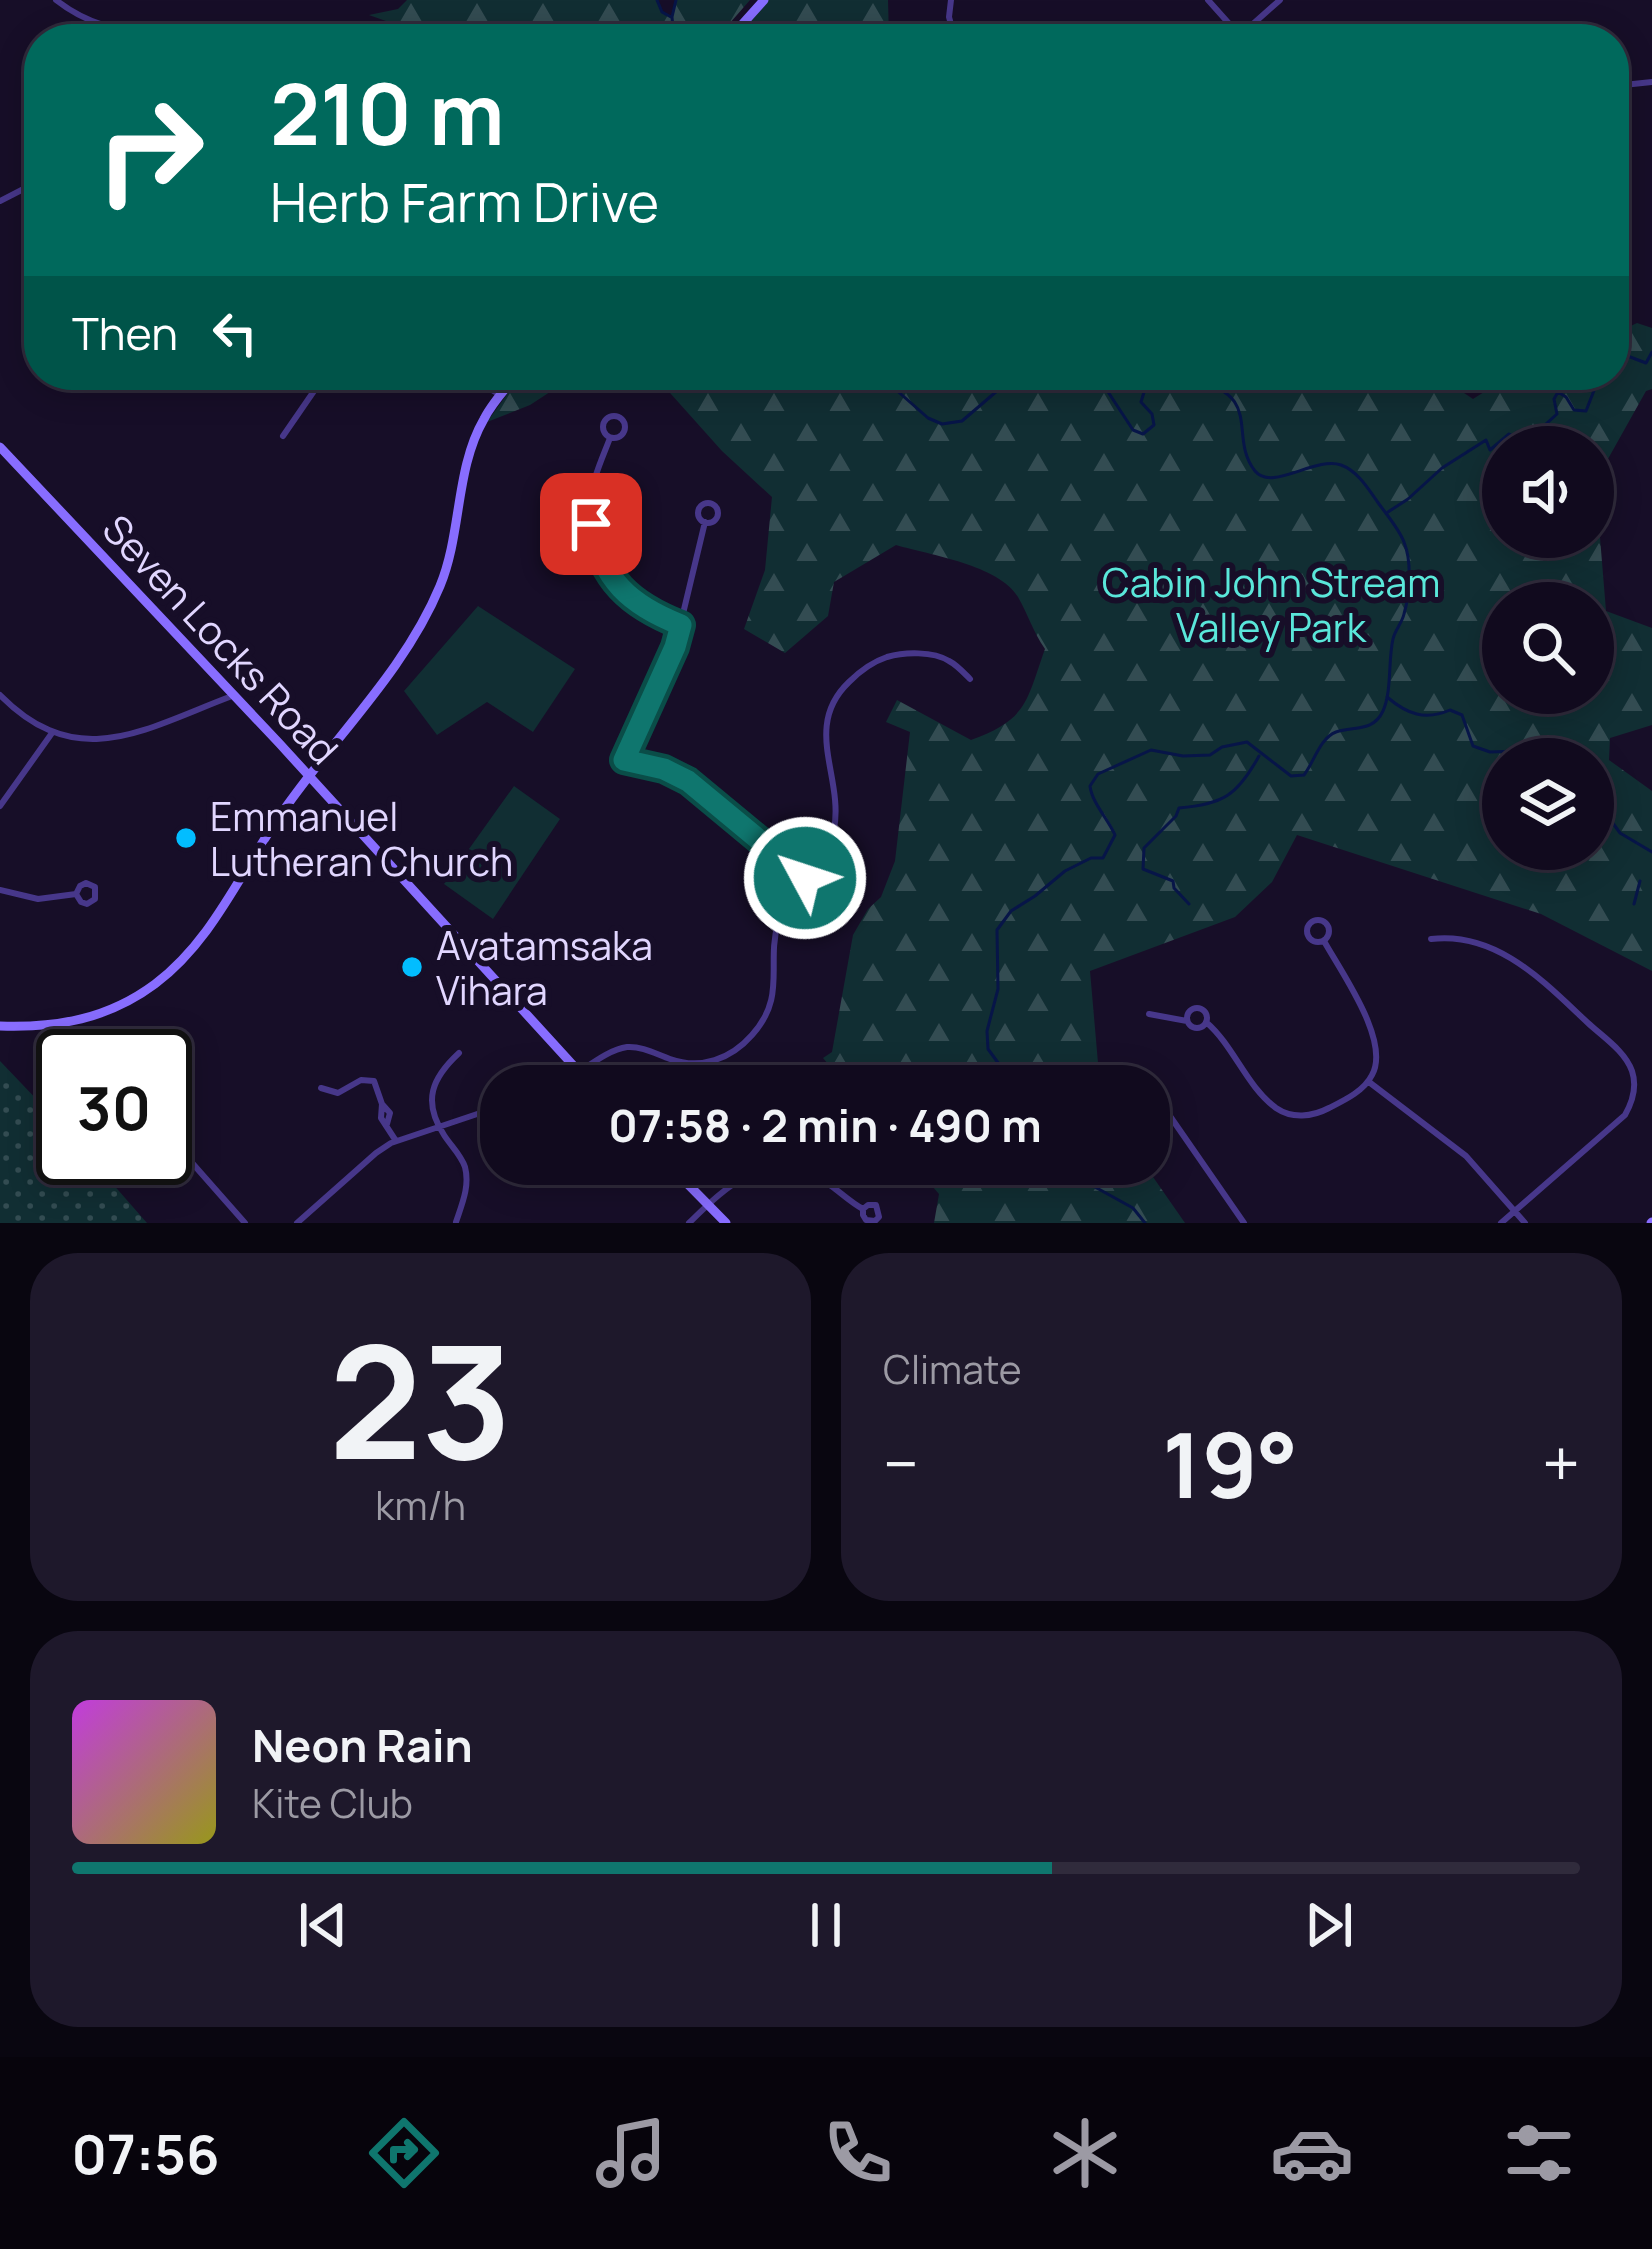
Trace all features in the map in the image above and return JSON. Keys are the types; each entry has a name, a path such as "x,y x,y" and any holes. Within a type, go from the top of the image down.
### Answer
{"main road":[{"path":"742,24 764,0"},
{"path":"0,1026 39,1028 109,1010 162,978 214,921 278,818 368,704 429,609 448,562 464,476 482,420 504,390"},
{"name":"Seven Locks Road","path":"2,452 573,1065"},
{"path":"688,1185 726,1223"}],"street":[{"path":"56,0 76,16 97,24"},
{"path":"1208,0 1229,24"},
{"path":"1253,24 1280,0"},
{"path":"283,436 315,390"},
{"path":"492,390 500,395"},
{"path":"610,438 590,500 600,556 628,597 652,614 681,625"},
{"path":"705,522 675,647 624,760 664,769 688,781 805,878"},
{"path":"593,1065 612,1051 630,1046 695,1065 712,1062 756,1031 772,1004 778,924 824,855 835,825 825,732 844,686 867,665 917,653 946,658 970,679"},
{"path":"0,695 29,722 89,741 113,738 232,696"},
{"path":"0,806 52,733"},
{"path":"0,890 38,899 76,894"},
{"path":"1431,939 1453,936 1525,965 1625,1058 1634,1078 1625,1115 1501,1223"},
{"path":"1187,1021 1189,1012 1198,1008 1205,1013 1206,1022 1279,1110 1310,1116 1352,1096 1369,1082 1378,1060 1376,1041 1324,941"},
{"path":"1149,1014 1187,1021 1196,1028 1206,1022"},
{"path":"455,1223 466,1192 466,1172 439,1126 432,1099 441,1070 460,1053"},
{"path":"321,1088 338,1093 370,1079 382,1104 379,1112 396,1141"},
{"path":"1369,1082 1466,1156 1525,1223"},
{"path":"297,1223 376,1153 396,1141 480,1113"},
{"path":"1170,1116 1244,1223"},
{"path":"192,1163 245,1223"},
{"path":"689,1223 740,1178 778,1168 815,1175 863,1209"}],"green space":[{"path":"407,0 657,0 672,17 676,0 750,0 729,24 394,24 369,15 398,9"},
{"path":"767,0 888,0 889,24 744,24"},
{"name":"Cabin John Stream Valley Park","path":"1637,323 1652,328 1652,389 1646,391 1614,448 1614,426 1482,426 1482,558 1602,558 1604,582 1482,582 1482,714 1614,714 1614,614 1652,628 1652,725 1610,738 1482,738 1482,870 1614,870 1614,764 1652,791 1652,971 1541,914 1297,835 1272,882 1235,917 1090,971 1098,1065 829,1065 823,1058 832,1052 853,935 881,897 895,861 910,732 886,722 897,700 971,740 1014,716 1045,649 1009,586 980,569 896,545 834,582 828,616 785,653 744,629 765,570 772,497 722,451 667,390 1460,390 1473,399 1487,390 1629,390 1629,327"},
{"path":"510,390 553,390 530,405 487,422"},
{"path":"478,606 575,669 533,732 487,702 437,735 404,691"},
{"path":"514,786 560,819 493,919 444,884"},
{"path":"0,1061 36,1099 36,1185 114,1185 147,1223 0,1223"},
{"path":"931,1185 1159,1185 1185,1223 934,1223 939,1194"}],"waterway":[{"path":"657,0 662,12 671,17"},
{"path":"673,24 676,0"},
{"path":"1629,357 1646,363 1652,352"},
{"path":"896,390 942,424 962,421 999,390"},
{"path":"1107,390 1133,430 1143,434 1154,425 1152,414 1141,402 1145,390"},
{"path":"1000,1065 988,1049 987,1031 998,989 997,930 1011,911 1065,871 1091,858 1103,858 1115,835 1091,792 1098,774 1151,750 1210,755 1247,742 1291,776 1304,775 1330,735 1369,725 1383,711 1393,639 1409,587 1402,537 1358,476 1341,465 1319,465 1272,478 1255,471 1237,407 1220,390"},
{"path":"1388,512 1486,440 1490,450 1509,434 1526,442 1557,414 1554,399 1558,392 1574,410 1586,411 1594,390"},
{"path":"1387,697 1417,714 1450,710 1462,715 1473,746 1482,749"},
{"path":"1189,904 1173,881 1143,869 1144,848 1179,808 1207,804 1236,789 1259,756"},
{"path":"1614,825 1652,852"},
{"path":"1634,904 1640,881"},
{"path":"1091,1185 1133,1208 1145,1223"}],"place":[{"name":"Emmanuel Lutheran Church","path":"186,838"},
{"name":"Avatamsaka Vihara","path":"412,967"}],"route":[{"path":"591,524 600,556 628,597 652,614 681,625 624,760 664,769 688,781 805,878"}]}
